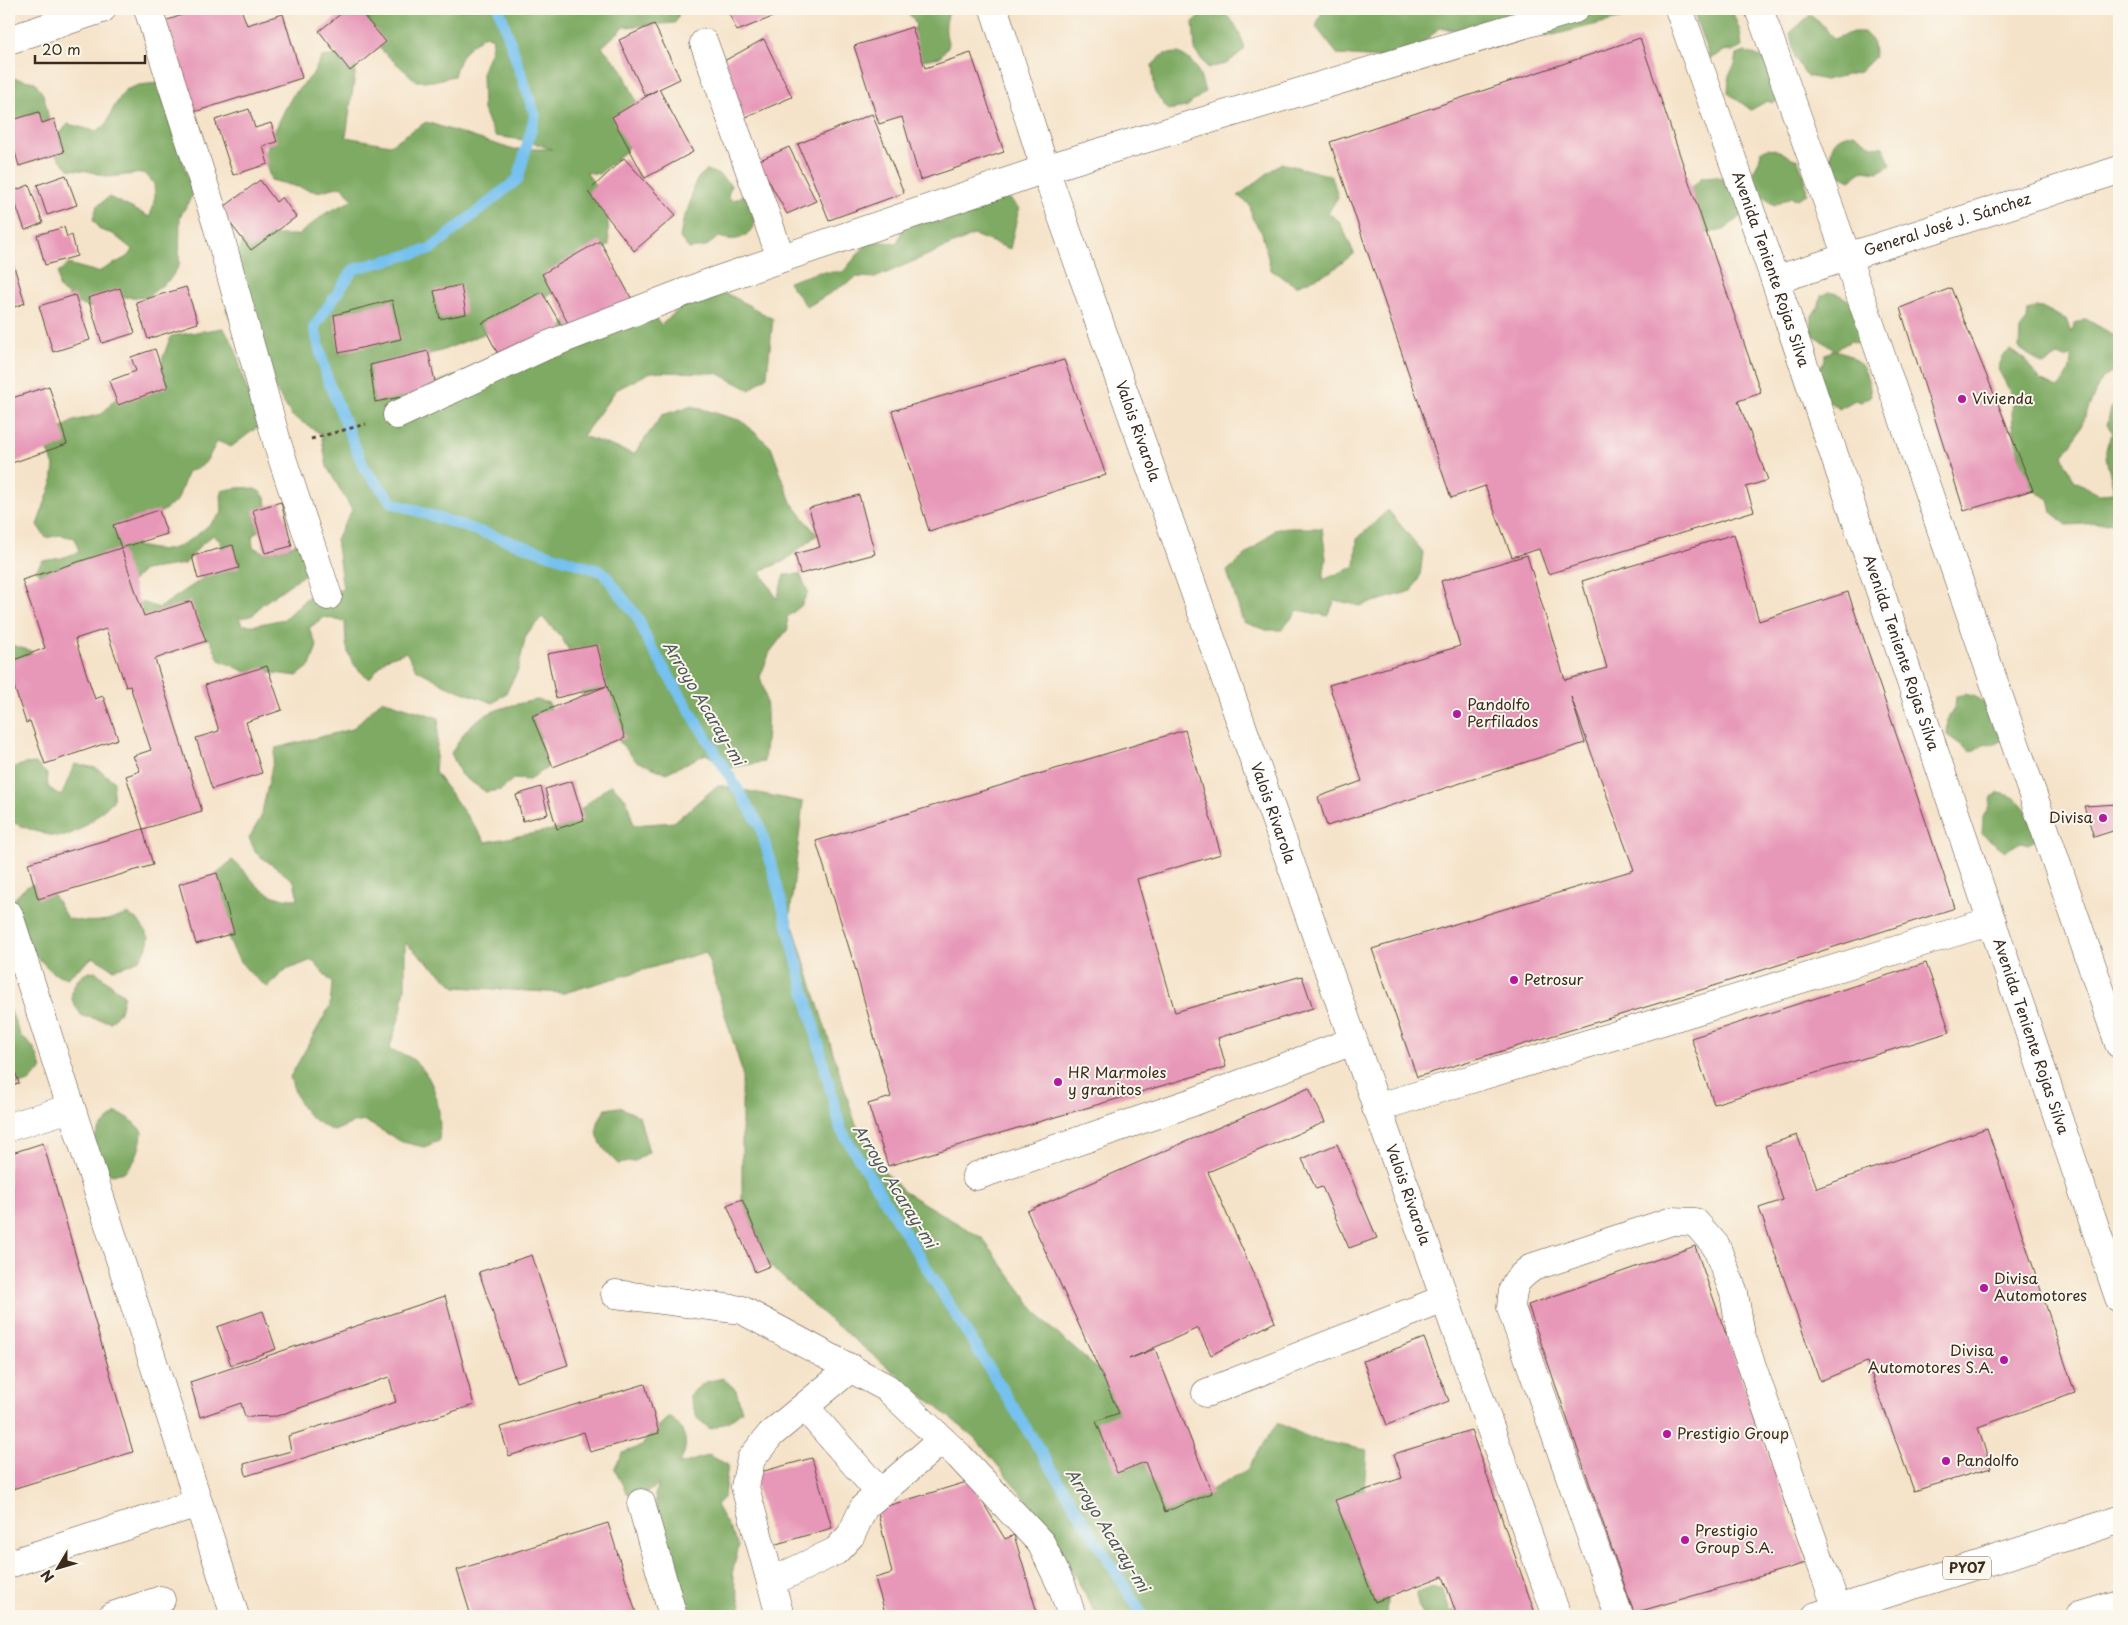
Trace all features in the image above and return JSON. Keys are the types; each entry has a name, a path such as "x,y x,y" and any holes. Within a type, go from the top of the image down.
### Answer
{"main road":[{"path":"9,40 102,9"},
{"path":"148,9 217,225 280,448 328,596"},
{"name":"Valois Rivarola","path":"994,9 1045,170 1557,1616"},
{"path":"385,419 543,348 706,284 1045,170 1575,9"},
{"name":"Avenida Teniente Rojas Silva","path":"1679,9 1775,280 2119,1298"},
{"path":"1759,9 2114,1009 2119,1044"},
{"path":"704,43 782,258"},
{"name":"General José J. Sánchez","path":"1775,280 2119,170"},
{"path":"9,915 234,1616"},
{"path":"1376,1108 1992,921"},
{"path":"976,1176 1193,1102 1353,1041"},
{"path":"9,1127 71,1108"},
{"path":"1619,1616 1511,1308 1513,1288 1518,1277 1533,1267 1672,1221 1696,1222 1716,1246 1734,1293 1741,1335 1826,1613"},
{"path":"615,1294 742,1310 887,1388 942,1440 1041,1543 1063,1589 1072,1616"},
{"path":"1206,1393 1444,1299"},
{"path":"780,1616 745,1487 751,1459 771,1434 852,1368"},
{"path":"805,1407 880,1493"},
{"path":"771,1582 836,1551 852,1535 864,1506 942,1440"},
{"path":"9,1564 198,1503"},
{"path":"641,1503 673,1616"},
{"name":"PY07","path":"1826,1613 2119,1520"},
{"path":"112,1616 161,1600"},
{"path":"2079,1616 2119,1604"}],"path":[{"path":"302,442 385,419"}],"green space":[{"path":"351,9 583,9 585,12 591,9 681,9 675,23 624,27 602,47 622,69 636,101 643,128 629,142 626,151 599,174 586,172 607,202 609,245 565,283 511,323 441,351 384,365 412,391 550,342 585,298 639,298 661,325 705,286 734,297 773,319 767,376 750,390 717,373 651,372 616,390 583,436 634,454 662,415 692,406 742,421 771,447 791,502 817,535 783,562 760,571 777,599 784,575 800,574 808,592 801,606 787,617 788,629 770,652 760,677 767,709 764,762 728,768 706,754 666,773 636,761 582,696 582,672 561,637 542,617 526,635 518,670 506,693 493,703 449,687 416,669 406,652 386,659 369,679 361,673 349,654 345,622 325,617 309,628 317,646 310,666 297,676 274,673 251,674 219,660 210,639 203,641 131,611 142,602 159,608 211,573 223,553 220,541 213,535 200,546 185,564 144,570 115,598 49,583 36,570 42,561 61,558 79,552 75,538 59,535 46,538 37,525 52,483 54,466 45,443 57,431 73,421 102,414 116,398 161,385 163,357 171,336 223,328 233,345 246,387 263,423 231,447 217,441 203,465 188,471 177,501 143,525 136,546 163,550 178,547 198,534 222,513 221,491 252,488 263,494 267,507 267,521 252,537 253,547 265,553 292,546 299,540 312,569 261,605 253,615 243,618 239,616 242,625 255,625 284,619 312,593 343,590 336,539 352,510 327,467 321,434 292,416 226,310 240,285 234,267 243,241 253,235 298,235 326,213 353,200 342,186 317,192 271,180 263,156 286,107 293,95 312,75 322,57 358,53 346,137 390,145 426,122 511,149 552,149 523,140 495,136 483,110 482,73 491,50 493,38 485,35 468,48 461,57 454,76 433,81 416,81 371,39 356,20"},
{"path":"902,9 950,9 946,27 949,45 940,57 923,60 912,51 909,36 916,26 913,18"},
{"path":"1323,9 1641,9 1626,17 1545,37 1524,15 1472,32 1439,28 1416,50 1380,58 1338,55 1316,27"},
{"path":"1695,9 1723,9 1733,13 1740,31 1742,47 1732,52 1726,50 1710,59 1694,14"},
{"path":"1219,11 1233,22 1245,49 1226,64 1208,68 1195,51 1193,22 1205,12"},
{"path":"1810,15 1824,26 1833,39 1853,32 1864,32 1872,40 1875,57 1860,72 1825,80 1807,76 1795,58 1790,33"},
{"path":"1745,52 1754,54 1767,62 1774,74 1783,98 1773,103 1767,101 1751,110 1728,93 1729,75 1735,65 1737,55"},
{"path":"1178,53 1189,60 1196,68 1205,92 1186,107 1168,110 1155,93 1152,65 1164,54"},
{"path":"13,78 35,82 44,96 49,120 13,137 9,154 9,81"},
{"path":"158,83 193,194 180,217 179,266 170,279 146,298 125,297 95,307 89,307 76,302 59,288 58,273 68,264 98,272 129,256 133,250 113,234 100,230 93,219 97,206 109,197 150,217 155,197 154,183 143,173 109,177 87,171 69,169 56,155 57,137 68,124 95,131 105,126 125,90 139,85"},
{"path":"1854,133 1872,146 1883,147 1891,165 1878,172 1864,170 1850,180 1830,170 1833,144 1840,137"},
{"path":"1768,148 1798,160 1805,179 1807,194 1797,199 1791,197 1775,206 1752,189 1753,172 1759,161 1761,151"},
{"path":"1281,163 1332,176 1338,197 1328,213 1340,222 1354,253 1332,271 1296,286 1271,270 1262,233 1252,218 1250,205 1238,196"},
{"path":"707,170 719,175 731,185 728,196 732,200 740,198 747,185 758,216 752,228 744,236 733,239 719,237 705,247 689,249 680,238 683,221 693,188 698,178"},
{"path":"1716,176 1732,187 1743,214 1724,230 1706,233 1691,188 1702,177"},
{"path":"1008,197 1019,208 1010,249 974,235 875,278 857,277 807,307 788,282 819,272 843,272 869,241 897,243 905,223 944,222 958,204"},
{"path":"1828,292 1837,294 1850,302 1858,314 1867,338 1857,343 1851,341 1835,350 1851,356 1862,366 1868,379 1871,396 1861,402 1855,400 1839,409 1816,392 1816,374 1823,363 1825,354 1834,350 1811,333 1812,316 1819,305 1821,296"},
{"path":"2036,307 2066,319 2071,333 2075,324 2086,319 2119,338 2119,369 2101,379 2077,436 2063,456 2074,480 2099,494 2113,493 2106,449 2113,433 2107,425 2111,408 2119,404 2119,522 2067,525 2052,513 2049,499 2033,489 2024,471 2016,444 2012,418 2014,399 1998,369 2003,356 2010,350 2024,359 2040,380 2057,388 2064,381 2071,365 2071,355 2065,358 2058,356 2043,365 2019,348 2020,330 2027,320 2028,310"},
{"path":"1388,510 1423,552 1420,576 1412,591 1360,606 1335,600 1328,616 1298,610 1282,630 1266,630 1243,622 1227,571 1277,528 1322,528 1326,558 1323,580 1355,566 1357,539"},
{"path":"9,644 31,651 36,668 15,684 9,683"},
{"path":"1964,694 1973,696 1986,704 1994,716 2003,740 1993,745 1986,743 1971,752 1947,735 1948,718 1955,707 1956,697"},
{"path":"382,700 439,718 435,772 486,842 557,829 611,784 626,799 634,825 674,822 718,785 803,802 790,916 855,1122 876,1162 903,1191 982,1238 1045,1323 1101,1372 1187,1503 1247,1470 1277,1423 1316,1440 1367,1450 1361,1533 1387,1600 1386,1616 1097,1616 1044,1521 975,1438 830,1320 770,1266 742,1199 742,1071 706,952 564,993 456,987 405,943 405,987 401,1012 389,1050 411,1058 427,1075 436,1096 440,1118 439,1141 424,1147 402,1142 365,1121 353,1123 334,1131 310,1116 300,1104 290,1077 330,1006 332,983 312,960 284,971 268,987 253,976 242,964 228,938 216,874 232,860 266,892 274,896 298,899 294,881 256,853 249,838 261,817 276,748 352,729"},
{"path":"537,700 549,703 556,738 539,737 547,768 529,780 513,779 501,790 486,792 461,775 451,753 469,727 492,712"},
{"path":"36,763 47,774 48,787 61,796 75,764 96,768 114,781 113,801 85,826 65,836 45,834 9,821 9,769 24,764"},
{"path":"1999,793 2008,795 2021,803 2038,839 2028,844 2021,842 2005,851 1982,834 1983,817 1991,797"},
{"path":"38,882 52,893 67,918 98,921 113,919 127,914 138,920 149,937 142,956 133,963 113,969 93,957 67,978 53,973 35,955 11,902 26,887"},
{"path":"95,971 124,995 120,1011 111,1022 82,1016 72,999 73,988 81,976"},
{"path":"9,1006 20,1035 34,1048 42,1069 29,1082 9,1088"},
{"path":"619,1107 639,1116 649,1152 635,1161 618,1164 602,1145 597,1132 598,1124 606,1109"},
{"path":"117,1113 129,1118 142,1131 142,1136 138,1153 132,1164 124,1172 112,1175 98,1165 91,1147 95,1136 101,1128"},
{"path":"723,1378 736,1390 742,1411 729,1421 710,1429 697,1418 689,1395 705,1382"},
{"path":"669,1416 680,1427 685,1438 685,1451 679,1465 709,1455 728,1465 724,1497 716,1505 739,1546 732,1574 742,1609 739,1616 697,1616 686,1603 675,1583 673,1548 657,1528 655,1494 659,1485 638,1498 627,1493 614,1469 622,1453 642,1446 647,1438"},
{"path":"1430,1587 1442,1588 1450,1611 1476,1605 1481,1616 1423,1616 1418,1607 1417,1592"}],"building":[{"path":"200,9 241,9 247,25 283,14 302,78 191,113 162,22"},
{"path":"347,9 358,9 386,42 350,71 319,31"},
{"path":"727,9 778,9 780,14 737,31"},
{"path":"654,24 680,79 659,89 693,152 645,178 612,117 657,90 645,96 619,40"},
{"path":"912,27 925,68 971,53 1004,152 920,180 902,117 879,124 854,46"},
{"path":"1640,38 1761,393 1738,401 1768,480 1746,487 1754,511 1548,574 1539,549 1512,557 1485,486 1451,498 1330,142"},
{"path":"764,39 792,97 737,121 713,67"},
{"path":"249,109 255,128 271,123 277,142 263,146 268,164 233,175 215,120"},
{"path":"39,112 42,123 54,119 64,152 19,166 9,132 9,121"},
{"path":"872,114 904,193 829,220 798,144"},
{"path":"789,147 816,201 787,214 758,161"},
{"path":"624,158 676,215 634,251 588,192"},
{"path":"66,175 77,205 47,215 37,185"},
{"path":"260,180 276,202 282,197 296,217 251,250 220,210"},
{"path":"29,185 43,223 25,230 11,192"},
{"path":"64,227 67,237 72,235 77,256 45,265 37,235"},
{"path":"600,241 634,303 572,331 542,274"},
{"path":"9,250 25,303 9,309"},
{"path":"461,285 466,314 440,319 434,291"},
{"path":"186,287 198,323 148,339 136,302"},
{"path":"120,288 135,333 102,343 88,298"},
{"name":"Vivienda","path":"1951,288 2033,490 1964,511 1900,308"},
{"path":"542,292 565,332 501,360 482,323"},
{"path":"75,295 90,340 53,352 39,306"},
{"path":"392,300 401,339 339,353 334,315"},
{"path":"155,349 168,387 118,405 109,381 136,371 131,357"},
{"path":"428,351 437,390 375,402 370,365"},
{"path":"1064,360 1106,475 929,531 892,411"},
{"path":"49,386 67,444 9,464 9,399"},
{"path":"859,495 875,554 800,574 795,554 820,547 809,508"},
{"path":"281,502 292,546 265,553 253,510"},
{"path":"159,510 167,534 121,548 113,525"},
{"path":"1734,534 1759,621 1848,592 1955,908 1682,996 1417,1077 1372,949 1634,870 1571,697 1585,743 1327,826 1318,797 1362,781 1329,685 1460,646 1441,581 1527,555 1565,680 1607,668 1582,581"},
{"path":"233,545 239,568 198,579 192,556"},
{"path":"121,548 144,616 191,601 206,641 155,659 202,811 143,829 126,776 140,771 133,756 151,750 130,686 126,687 106,629 75,639 95,699 103,696 118,739 45,764 30,721 26,723 9,671 9,662 45,648 22,580"},
{"path":"597,645 607,686 556,698 547,654"},
{"path":"267,666 282,710 246,722 262,773 212,789 196,738 219,731 205,685"},
{"path":"607,686 625,738 553,767 532,716"},
{"path":"1185,730 1221,854 1137,879 1175,1012 1302,976 1313,1008 1218,1038 1226,1067 888,1166 868,1104 891,1097 854,964 816,841"},
{"path":"572,781 584,820 557,829 545,789"},
{"path":"541,787 548,814 523,821 516,795"},
{"name":"Divisa","path":"2119,804 2119,829 2094,837 2084,806"},
{"path":"143,829 153,865 38,899 28,863"},
{"path":"217,873 234,933 196,944 179,884"},
{"path":"1926,963 1950,1032 1714,1104 1691,1038"},
{"path":"9,1054 19,1083 9,1086"},
{"path":"1309,1088 1325,1122 1208,1172 1275,1322 1211,1355 1198,1328 1129,1359 1155,1349 1212,1493 1165,1512 1145,1462 1117,1473 1096,1421 1119,1413 1027,1211"},
{"name":"Divisa Automotores","path":"1987,1128 2075,1393 1978,1427 1991,1468 1914,1491 1867,1362 1820,1381 1759,1208 1783,1200 1765,1146 1797,1135 1817,1188"},
{"path":"43,1143 133,1452 9,1490 9,1154"},
{"path":"1337,1144 1377,1238 1349,1248 1322,1187 1316,1189 1302,1159"},
{"path":"742,1199 770,1266 755,1272 727,1205"},
{"name":"Prestigio Group","path":"1695,1246 1806,1563 1634,1613 1528,1305"},
{"path":"532,1255 568,1365 516,1382 479,1272"},
{"path":"445,1296 474,1405 246,1476 244,1464 291,1451 288,1436 396,1402 389,1377 277,1416 245,1417 241,1403 200,1417 190,1382"},
{"path":"263,1311 276,1349 231,1365 217,1327"},
{"path":"1424,1338 1449,1401 1387,1425 1363,1361"},
{"path":"645,1384 659,1433 590,1452 584,1432 509,1456 500,1427"},
{"path":"1471,1430 1536,1616 1457,1616 1443,1576 1375,1602 1335,1500 1402,1478 1394,1454"},
{"path":"812,1458 832,1528 773,1545 753,1474"},
{"path":"970,1481 1005,1539 1014,1535 1038,1616 886,1616 875,1578 892,1573 877,1509"},
{"path":"608,1523 637,1616 471,1616 457,1570"}],"waterway":[{"name":"Arroyo Acaray-mi","path":"499,9 535,115 518,179 431,249 354,269 314,327 328,381 364,468 393,503 603,572 638,618 648,642 760,826 841,1130 1143,1616"}],"place":[{"name":"Vivienda","path":"1962,399"},
{"name":"Pandolfo Perfilados","path":"1457,714"},
{"name":"Divisa","path":"2103,818"},
{"name":"Petrosur","path":"1514,980"},
{"name":"HR Marmoles y granitos","path":"1058,1082"},
{"name":"Divisa Automotores","path":"1984,1288"},
{"name":"Divisa Automotores S.A.","path":"2004,1360"},
{"name":"Prestigio Group","path":"1667,1434"},
{"name":"Pandolfo","path":"1946,1461"},
{"name":"Prestigio Group S.A.","path":"1685,1540"}]}
